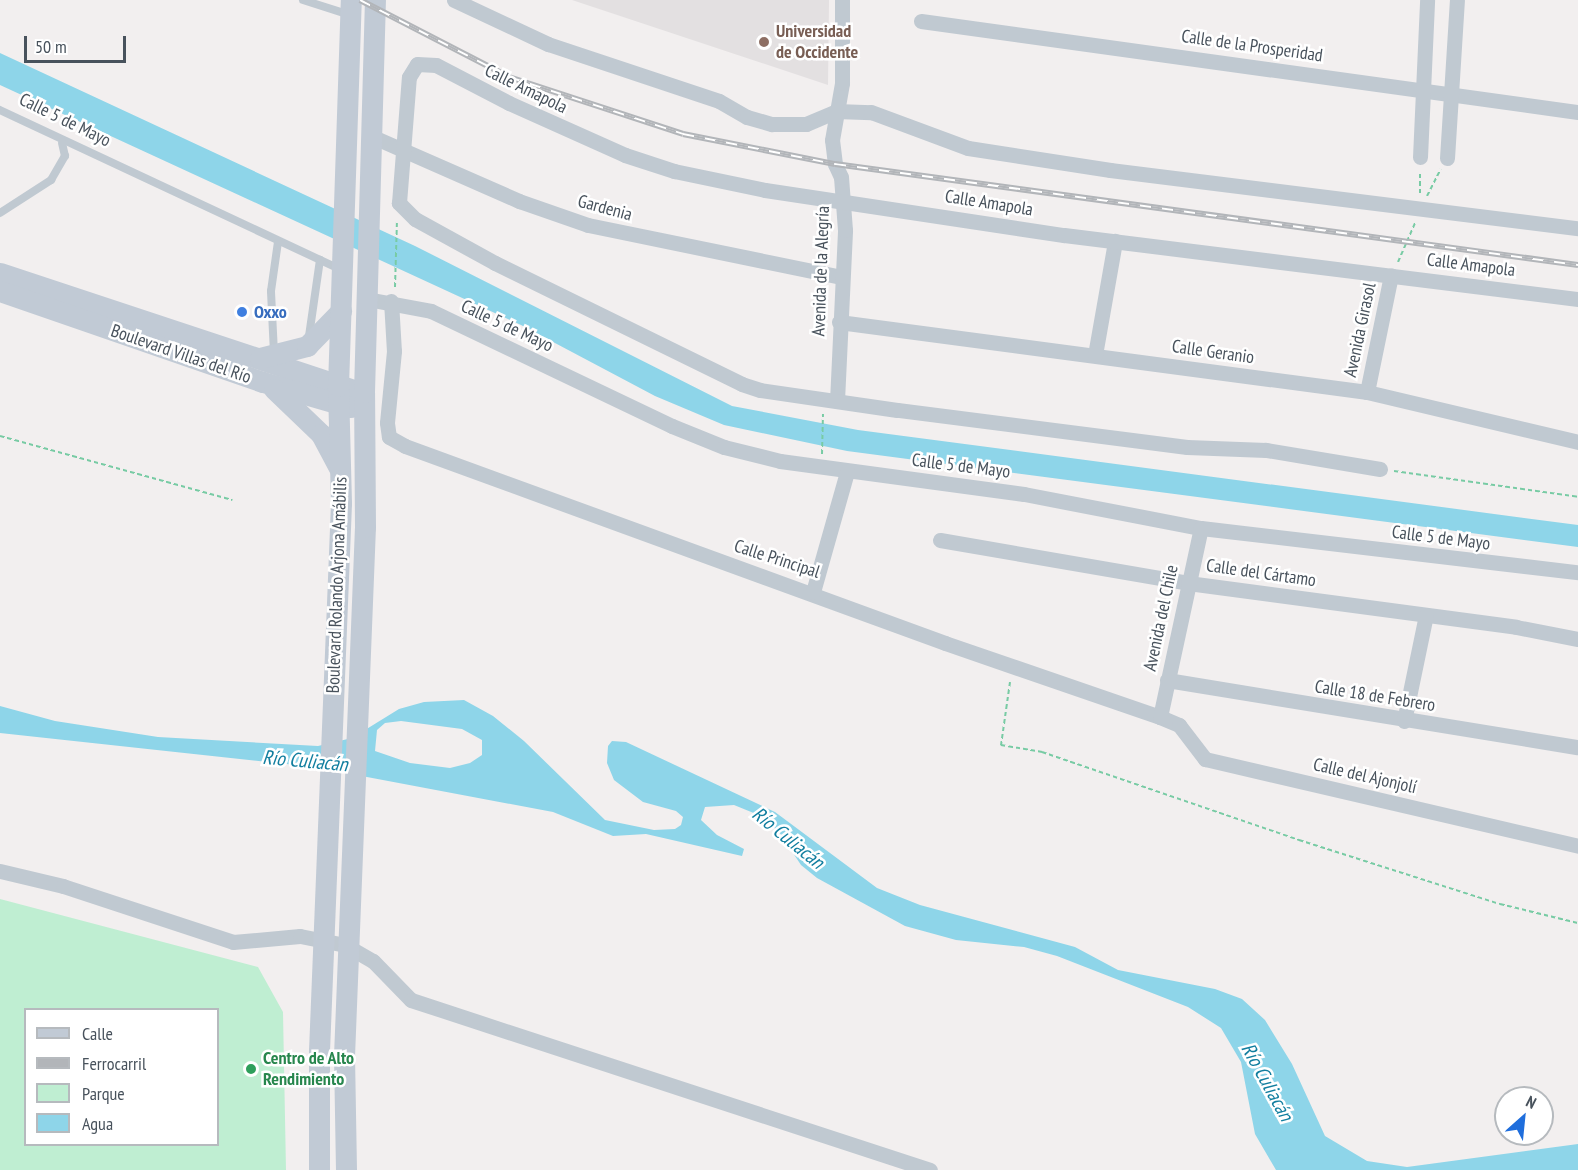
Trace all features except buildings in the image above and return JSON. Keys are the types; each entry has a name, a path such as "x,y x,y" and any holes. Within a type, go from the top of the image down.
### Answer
{"main road":[{"name":"Boulevard Rolando Arjona Amábilis","path":"346,1170 344,1056 365,527 364,401 375,0"},
{"name":"Boulevard Rolando Arjona Amábilis","path":"319,1170 319,1051 340,520 338,395 351,8"},
{"name":"Boulevard Villas del Río","path":"0,273 252,360 338,395"},
{"name":"Boulevard Villas del Río","path":"0,291 252,360 263,382 364,401"},
{"path":"252,360 307,346 341,311"},
{"path":"263,382 302,414 321,434 341,472"}],"street":[{"path":"454,0 548,44 718,101 747,117 772,124 806,124 836,111 871,112 968,148 1110,170 1406,206 1420,211 1486,214 1578,228"},
{"name":"Avenida de la Alegría","path":"830,405 839,322 844,201 832,140 842,83 842,0"},
{"path":"1420,157 1425,88 1427,0"},
{"path":"1447,158 1453,93 1457,0"},
{"name":"Calle de la Prosperidad","path":"921,21 1425,88 1578,112"},
{"name":"Calle Amapola","path":"404,149 409,77 417,64 436,65 548,122 654,165 765,190 1115,241 1578,299"},
{"name":"Gardenia","path":"371,136 519,201 588,225 841,277"},
{"path":"404,149 399,203 415,219 449,240 742,384 760,390 830,405 1187,447 1266,450 1380,469"},
{"path":"1095,355 1115,241"},
{"name":"Avenida Girasol","path":"1367,392 1391,275"},
{"name":"Calle 5 de Mayo","path":"367,299 393,296 431,311 707,440 780,462 1024,494 1201,528 1578,572"},
{"name":"Calle Principal","path":"393,296 394,351 388,431 394,441 438,460 813,592 1013,667 1161,717"},
{"name":"Calle Geranio","path":"839,322 1367,392 1578,442"},
{"path":"813,592 847,472"},
{"name":"Avenida del Chile","path":"1161,717 1201,528"},
{"name":"Calle del Cártamo","path":"940,540 1188,583 1426,615 1578,639"},
{"path":"1404,721 1426,615"},
{"name":"Calle 18 de Febrero","path":"1167,680 1404,721 1578,747"},
{"name":"Calle del Ajonjolí","path":"1161,717 1179,725 1205,759 1578,846"},
{"path":"0,871 63,886 233,942 300,936 345,945 373,961 411,1000 930,1170"}],"lane":[{"path":"303,0 351,8"},
{"name":"Calle 5 de Mayo","path":"0,110 61,142 278,242 320,260 341,264"},
{"path":"0,213 51,180 65,156 61,142"},
{"path":"252,360 271,291 278,242"},
{"path":"307,346 320,260"}],"path":[{"path":"1420,157 1420,211"},
{"path":"393,296 397,213"},
{"path":"822,454 830,405"},
{"path":"0,436 232,500"},
{"path":"1380,469 1578,497"},
{"path":"1013,667 1001,746 1042,752 1310,844 1500,904 1578,923"}],"shaded area":[{"name":"Universidad de Occidente","path":"572,0 829,0 828,85"}],"green space":[{"name":"Centro de Alto Rendimiento","path":"0,899 258,967 283,1012 286,1170 0,1170"}],"water":[{"path":"0,53 415,246 732,406 858,430 1578,525 1578,547 847,451 724,425 655,396 521,325 0,85"},
{"name":"Río Culiacán","path":"464,700 493,716 524,741 605,820 654,830 675,829 681,825 683,817 676,811 643,802 614,780 607,763 608,746 612,741 626,742 775,812 877,888 920,905 1075,947 1118,970 1215,989 1242,999 1265,1020 1292,1064 1325,1136 1367,1161 1407,1167 1578,1144 1578,1170 1276,1170 1255,1134 1241,1062 1221,1028 1188,1007 1057,956 1024,947 956,940 905,926 817,878 801,865 779,832 761,816 734,805 705,807 701,820 717,835 744,849 742,856 646,834 613,836 553,812 314,767 0,733 0,706 55,721 158,737 318,746 352,738 399,709 424,702","holes":["401,721 462,729 482,740 482,755 470,763 450,768 410,763 375,751 377,730 385,723"]}],"railway":[{"path":"360,0 509,77 683,134 835,164 1578,265"}],"place":[{"name":"Universidad de Occidente","path":"764,42"},
{"name":"Oxxo","path":"242,312"},
{"name":"Centro de Alto Rendimiento","path":"251,1069"}]}
